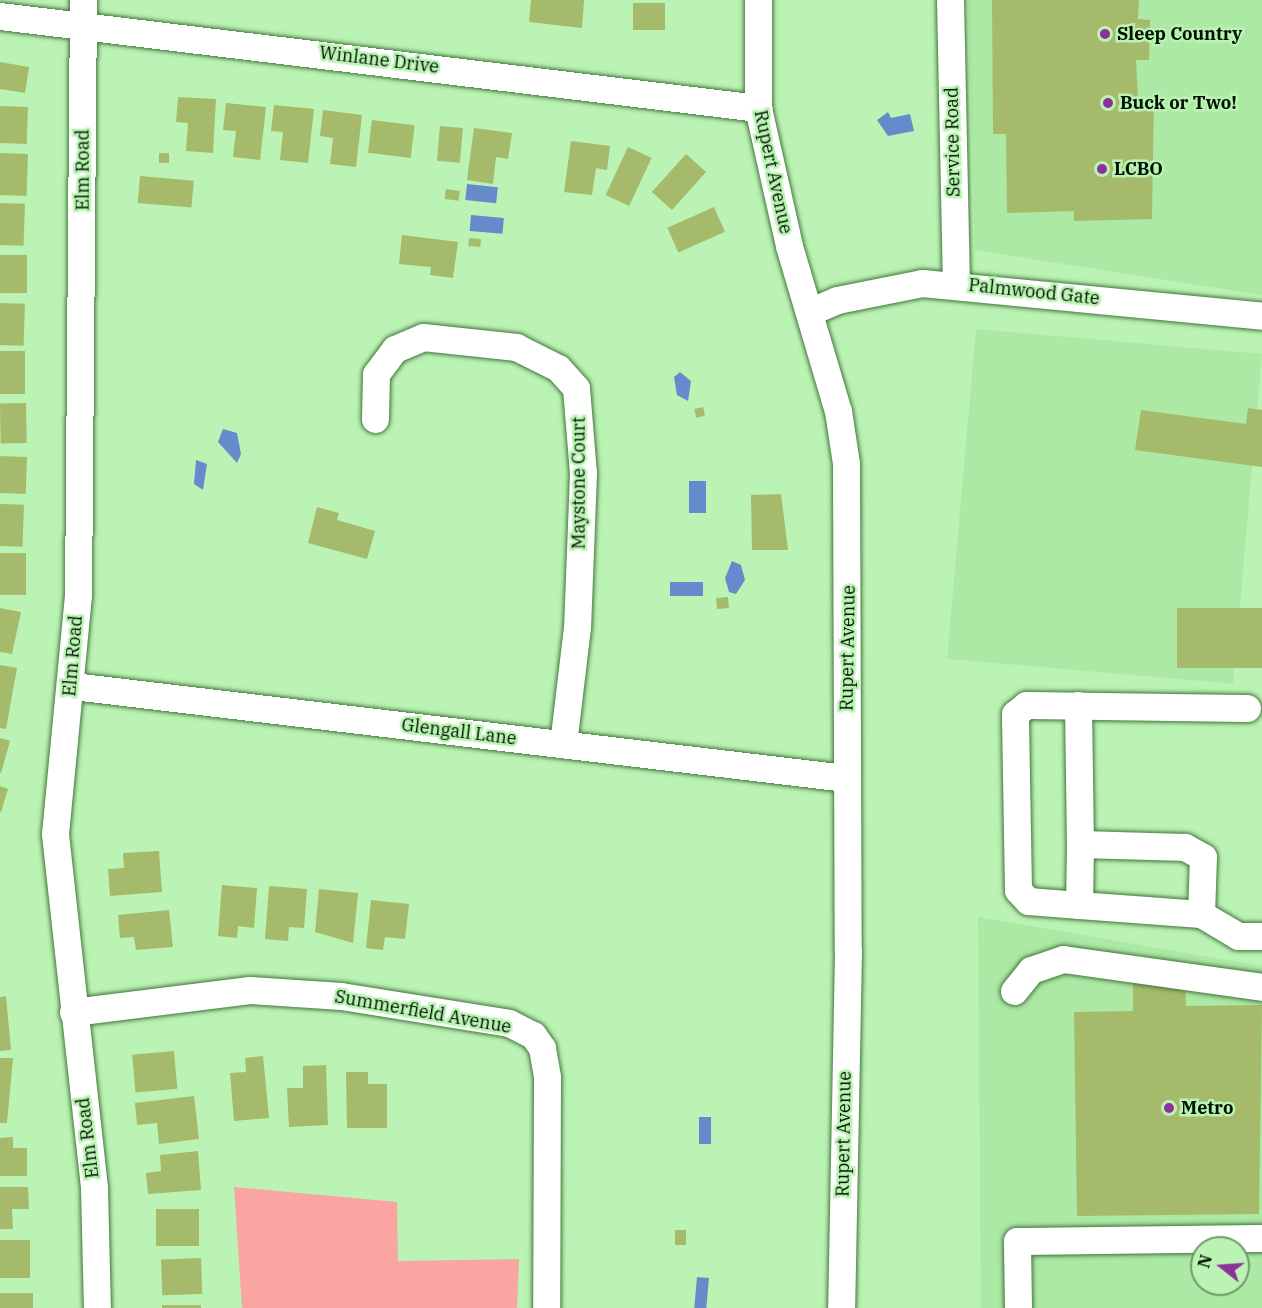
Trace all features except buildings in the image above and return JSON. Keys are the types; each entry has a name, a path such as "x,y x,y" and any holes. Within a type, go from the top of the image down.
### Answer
{"street":[{"name":"Rupert Avenue","path":"758,0 758,108 809,312 838,411 846,463 846,778 841,1308"},
{"name":"Service Road","path":"950,0 957,284"},
{"name":"Winlane Drive","path":"0,16 83,12 758,108"},
{"name":"Elm Road","path":"83,12 83,444 73,686 58,761 55,834 94,1188 97,1308"},
{"name":"Palmwood Gate","path":"809,312 837,300 922,283 957,284 1262,316"},
{"name":"Maystone Court","path":"375,419 376,374 395,349 423,337 516,347 558,368 576,387 583,473 577,627 563,744"},
{"name":"Glengall Lane","path":"73,686 846,778"},
{"path":"1247,708 1026,705 1015,714 1018,890 1028,901 1201,914 1238,936 1262,936"},
{"path":"1078,705 1079,905"},
{"path":"1080,844 1185,847 1203,856 1201,914"},
{"path":"1014,991 1031,970 1063,958 1262,987"},
{"name":"Summerfield Avenue","path":"73,1012 250,990 341,996 509,1023 533,1035 542,1048 547,1077 546,1308"},
{"path":"1017,1308 1017,1240 1262,1238"}],"shaded area":[{"path":"968,0 1262,0 1262,295 975,250"},
{"path":"976,329 1262,354 1233,684 947,659"},
{"path":"978,917 1262,966 1262,1308 981,1308"},
{"path":"234,1187 397,1202 398,1261 519,1259 517,1308 242,1308"}],"water":[{"path":"888,112 891,118 910,114 914,131 888,136 877,120"},
{"path":"467,184 498,187 496,203 465,200"},
{"path":"471,215 504,218 502,234 470,231"},
{"path":"680,372 691,381 688,401 677,395 674,377"},
{"path":"223,429 237,433 241,454 237,463 218,442"},
{"path":"196,460 207,464 203,490 194,484"},
{"path":"689,481 706,481 706,513 689,513"},
{"path":"732,561 741,565 745,580 736,594 729,592 725,578"},
{"path":"670,582 703,582 703,596 670,596"},
{"path":"699,1117 711,1117 711,1144 699,1144"},
{"path":"697,1277 709,1278 706,1308 694,1308"}],"place":[{"name":"Sleep Country","path":"1105,34"},
{"name":"Buck or Two!","path":"1108,103"},
{"name":"LCBO","path":"1102,169"},
{"name":"Metro","path":"1169,1108"}]}
